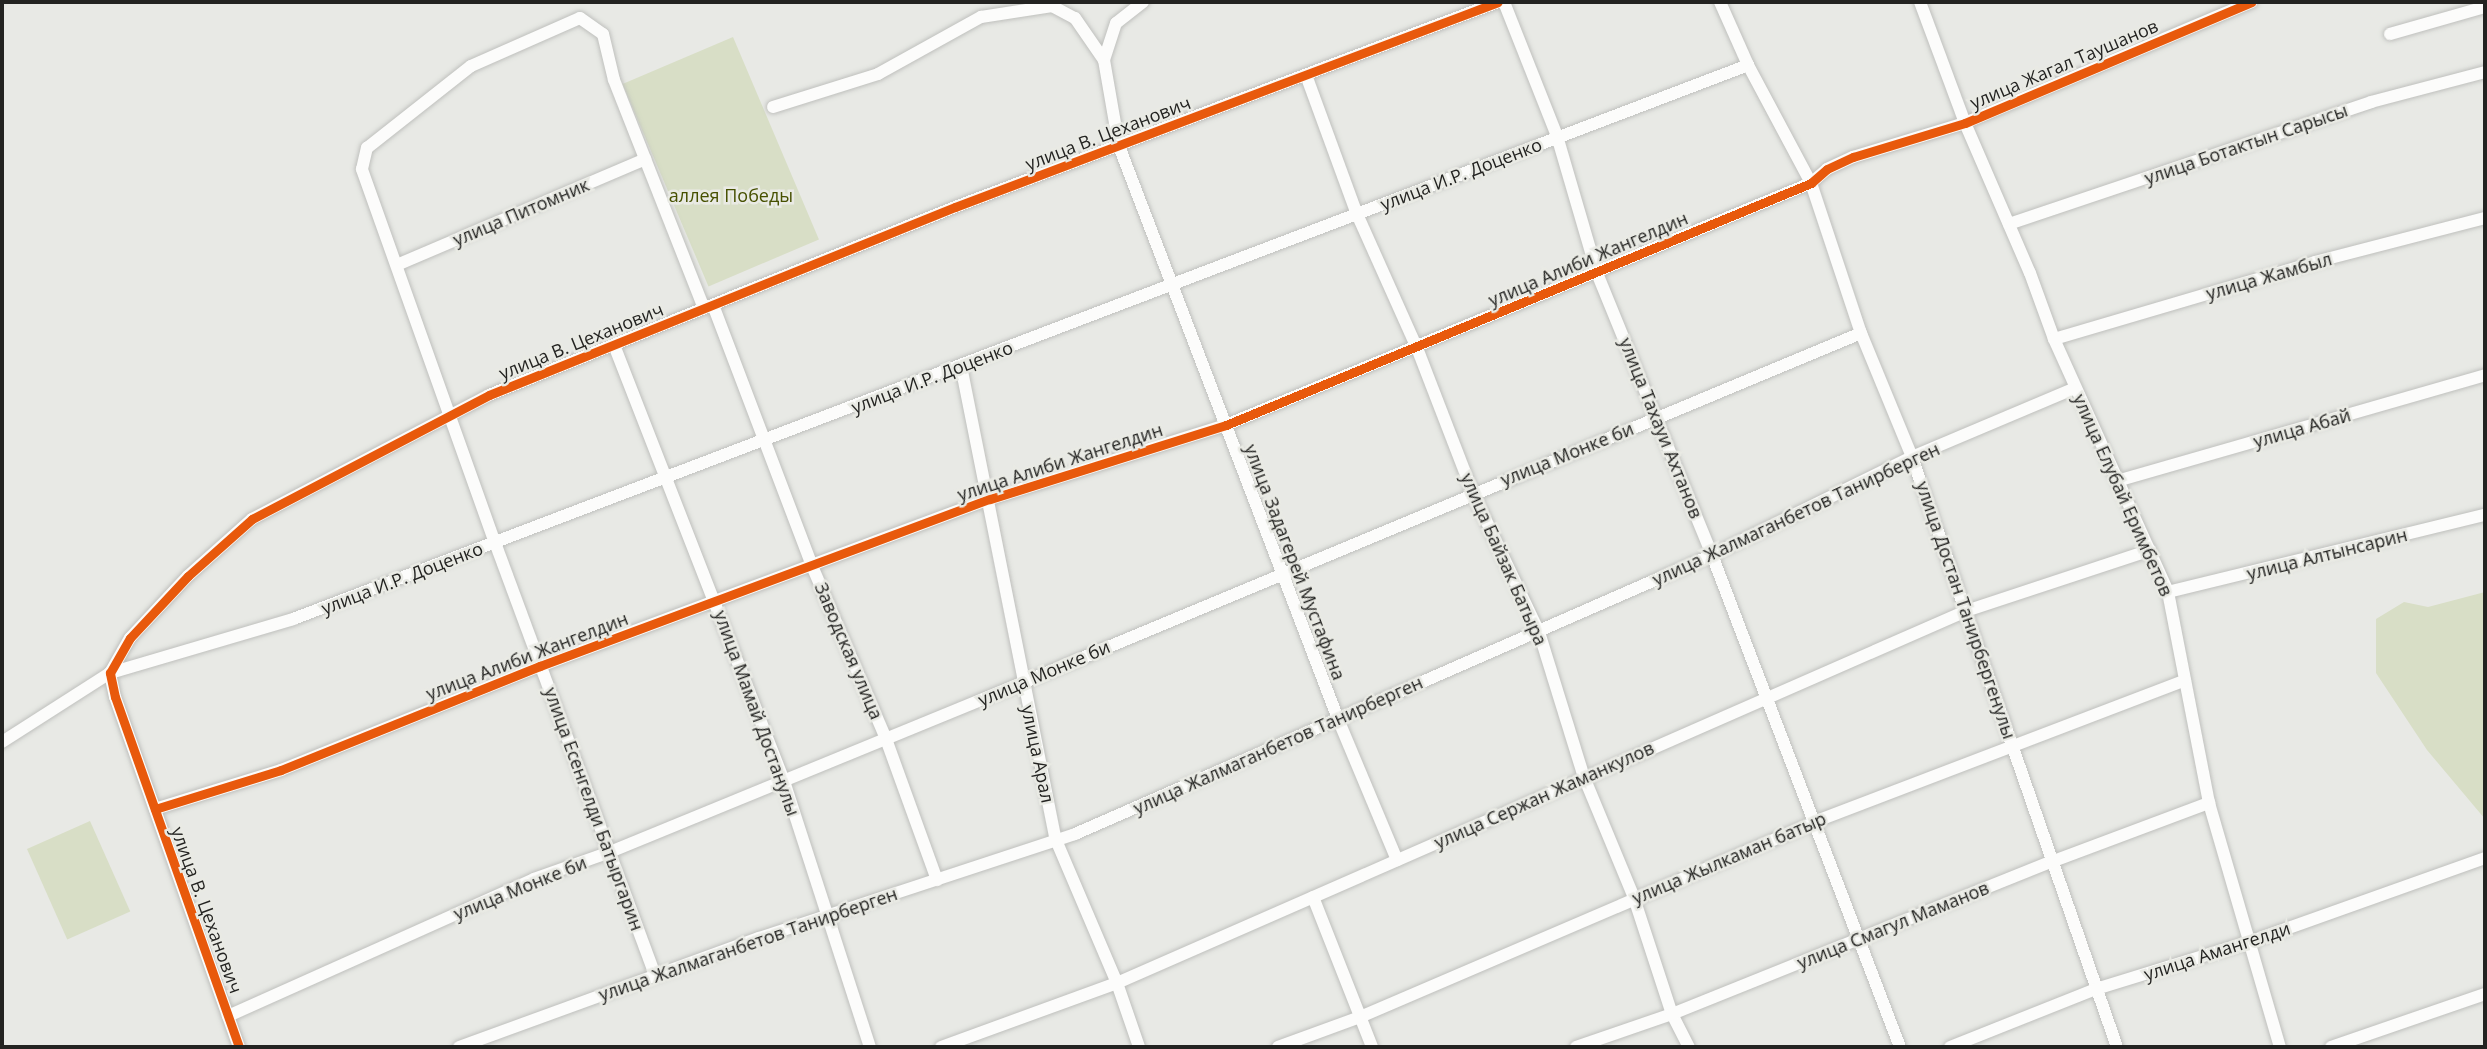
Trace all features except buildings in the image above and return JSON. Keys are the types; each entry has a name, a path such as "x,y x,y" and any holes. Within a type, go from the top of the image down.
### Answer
{"street":[{"name":"улица Задагерей Мустафина","path":"1141,2 1116,23 1104,60 1119,146 1338,719 1397,860"},
{"name":"улица В. Цеханович","path":"239,1046 115,697 110,673 130,638 188,576 253,519 489,395 1119,146 1498,2"},
{"name":"улица Тахауи Ахтанов","path":"1504,2 1557,136 1597,273 1712,555 1900,1047"},
{"name":"улица Достан Танирбергенулы","path":"1720,2 1748,65 1811,183 1861,333 1912,457 2014,743 2051,862 2117,1047"},
{"name":"улица Елубай Еримбетов","path":"1920,2 1965,123 2054,339 2120,480 2168,592 2209,803 2252,941 2280,1047"},
{"name":"улица Жагал Таушанов","path":"1965,123 2252,2"},
{"path":"773,107 878,74 981,17 1052,6 1076,18 1104,60"},
{"path":"2390,34 2485,7"},
{"name":"Заводская улица","path":"362,169 367,148 471,66 580,18 603,34 614,80 645,159 767,440 812,566 886,739 937,880"},
{"name":"улица И.Р. Доценко","path":"110,673 293,620 1748,65"},
{"name":"улица Ботактын Сарысы","path":"2008,224 2371,102 2485,72"},
{"name":"улица Байзак Батыра","path":"1306,75 1357,214 1417,348 1473,493 1539,632 1584,777 1633,898 1672,1014 1689,1047"},
{"name":"улица Алиби Жангелдин","path":"155,809 281,770 540,666 990,499 1226,425 1811,183 1827,169 1853,157 1965,123"},
{"name":"улица Питомник","path":"397,265 645,159"},
{"name":"улица Есенгелди Батыргарин","path":"362,169 495,543 655,975"},
{"name":"улица Жамбыл","path":"2054,339 2315,262 2485,218"},
{"name":"улица Монке би","path":"228,1016 534,879 610,852 1023,683 1282,572 1861,333"},
{"name":"улица Мамай Достанулы","path":"614,345 784,781 870,1047"},
{"name":"улица Арал","path":"961,366 990,499 1023,683 1056,841 1117,983 1139,1047"},
{"name":"улица Абай","path":"2120,480 2485,375"},
{"name":"улица Жалмаганбетов Танирберген","path":"459,1047 826,915 1056,841 1712,555 1912,457 2075,387"},
{"name":"улица Алтынсарин","path":"2168,592 2485,515"},
{"name":"улица Сержан Жаманкулов","path":"942,1047 1117,983 1966,611 2150,550"},
{"path":"2,742 110,673"},
{"name":"улица Жылкаман батыр","path":"1278,1047 1360,1017 1814,822 2014,743 2185,680"},
{"name":"улица Смагул Маманов","path":"1577,1047 1672,1014 2051,862 2209,803"},
{"name":"улица Амангелди","path":"1950,1047 2096,989 2252,941 2485,858"},
{"path":"1313,897 1372,1047"},
{"path":"2332,1047 2485,994"}],"green space":[{"name":"аллея Победы","path":"733,37 819,240 709,286 623,84"},
{"path":"2485,592 2485,819 2427,750 2376,673 2376,619 2404,602 2428,607"},
{"path":"90,821 130,911 67,940 27,849"}],"cycle path":[{"path":"239,1047 115,697 110,673 130,638 188,576 252,519 489,395 955,207 1498,2"},
{"path":"155,809 281,770 540,666 990,499 1226,425 1811,183 1827,169 1853,157 1965,123 2252,2"}]}
